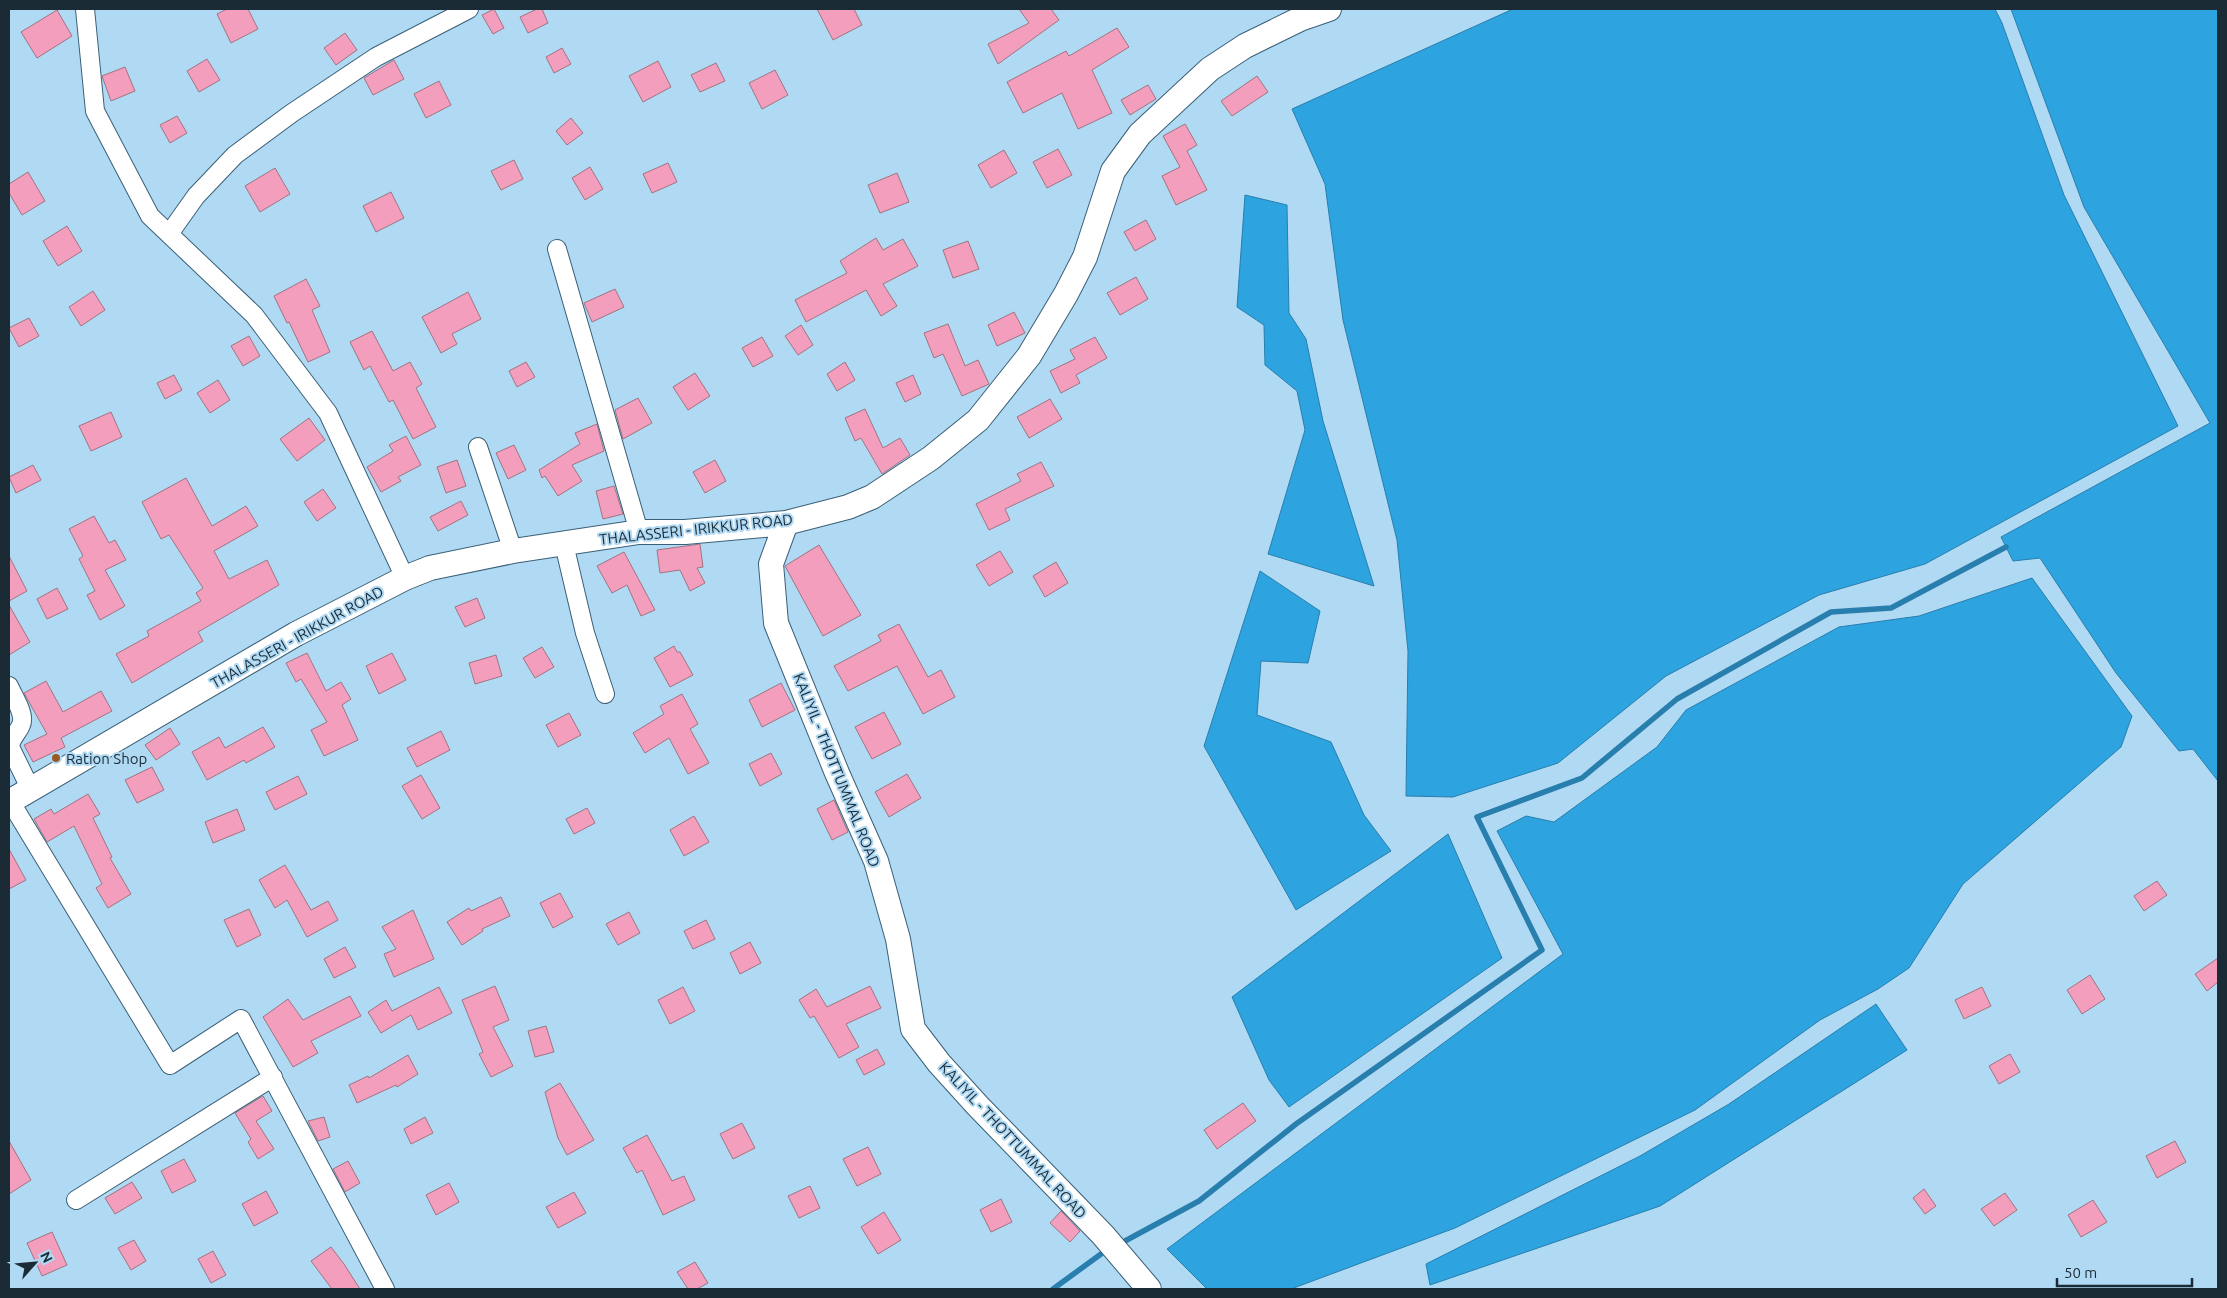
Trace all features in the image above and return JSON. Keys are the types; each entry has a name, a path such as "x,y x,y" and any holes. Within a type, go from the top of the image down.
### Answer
{"main road":[{"name":"THALASSERI - IRIKKUR ROAD","path":"9,802 296,634 405,578 446,564 513,551 639,532 685,532 786,523 848,507 872,497 931,458 978,420 1029,356 1066,294 1085,257 1112,171 1140,134 1210,69 1245,46 1300,19 1328,9"},
{"name":"KALIYIL - THOTTUMMAL ROAD","path":"786,523 771,564 776,623 837,773 876,861 898,939 913,1029 939,1063 977,1106 1104,1235 1148,1289"}],"street":[{"path":"85,9 95,111 150,216 254,314 328,413 405,578"},
{"path":"168,234 196,196 235,155 292,113 368,62 469,9"},
{"path":"557,248 639,532"},
{"path":"478,447 513,551"},
{"path":"564,544 585,633 605,694"},
{"path":"9,686 22,717 22,725 11,741 10,747 31,790"},
{"path":"9,802 170,1065 241,1019 385,1289"},
{"path":"76,1200 273,1078"}],"water":[{"path":"1513,9 1995,9 2002,23 2064,195 2178,426 1925,564 1819,595 1666,676 1558,763 1453,797 1406,796 1408,651 1397,540 1343,320 1325,184 1292,109"},
{"path":"2011,9 2218,9 2218,781 2193,749 2179,751 2116,673 2040,558 2013,561 2001,537 2210,423 2084,207"},
{"path":"1245,195 1287,205 1289,313 1306,339 1323,421 1374,586 1268,554 1305,430 1297,391 1265,365 1264,325 1237,307"},
{"path":"1260,571 1320,611 1308,663 1261,661 1257,715 1331,742 1364,815 1391,851 1296,910 1204,746"},
{"path":"2032,578 2132,716 2121,747 1963,884 1909,968 1878,989 1820,1020 1695,1110 1455,1228 1291,1289 1207,1289 1167,1249 1563,954 1497,831 1526,816 1554,822 1657,747 1686,710 1839,627 1919,616"},
{"path":"1448,834 1502,958 1289,1107 1269,1080 1232,997"},
{"path":"1876,1004 1907,1050 1660,1206 1430,1285 1426,1264 1640,1156 1729,1104"}],"building":[{"path":"227,9 248,9 258,29 231,43 217,14"},
{"path":"494,9 504,28 493,34 482,15"},
{"path":"537,9 542,9 548,23 528,33 520,17"},
{"path":"817,9 854,9 862,25 833,40"},
{"path":"1019,9 1051,9 1059,20 998,64 988,44 1029,23"},
{"path":"57,10 72,36 37,58 21,32"},
{"path":"1117,28 1129,47 1092,70 1112,113 1078,129 1062,93 1023,113 1007,82 1066,51 1069,56"},
{"path":"345,33 357,50 336,65 324,48"},
{"path":"562,48 571,64 554,73 546,57"},
{"path":"207,59 220,80 199,92 187,71"},
{"path":"394,60 404,79 373,95 364,78"},
{"path":"658,61 671,87 643,102 629,76"},
{"path":"716,63 725,81 700,92 691,75"},
{"path":"125,67 135,91 111,101 102,76"},
{"path":"775,70 788,95 762,109 749,83"},
{"path":"1257,76 1268,92 1232,116 1221,101"},
{"path":"439,81 451,105 426,118 414,94"},
{"path":"1148,85 1156,99 1130,115 1121,100"},
{"path":"177,116 187,133 170,143 160,125"},
{"path":"571,118 583,133 567,145 556,131"},
{"path":"1185,124 1197,145 1187,151 1207,190 1176,205 1162,176 1180,167 1163,136"},
{"path":"1058,149 1072,175 1047,188 1033,162"},
{"path":"1004,150 1017,173 991,188 978,165"},
{"path":"514,160 523,179 501,190 491,171"},
{"path":"668,163 677,182 652,193 643,174"},
{"path":"590,167 603,189 585,200 572,178"},
{"path":"275,168 290,194 260,212 245,186"},
{"path":"28,172 45,201 22,215 9,193 9,184"},
{"path":"897,173 909,202 880,213 868,185"},
{"path":"391,192 404,218 376,232 363,206"},
{"path":"1146,220 1156,239 1135,251 1124,232"},
{"path":"67,226 82,251 58,266 43,241"},
{"path":"876,238 883,250 903,239 918,266 883,284 897,306 881,316 866,290 806,322 795,300 847,273 840,261"},
{"path":"968,241 979,269 953,278 943,250"},
{"path":"1136,277 1148,299 1120,315 1107,293"},
{"path":"306,279 320,306 312,310 330,352 308,362 274,296"},
{"path":"615,289 624,307 592,322 584,303"},
{"path":"93,291 105,310 81,326 69,307"},
{"path":"468,292 481,319 452,334 457,344 441,353 422,317"},
{"path":"1014,312 1025,333 997,346 988,325"},
{"path":"29,318 39,336 19,347 9,328"},
{"path":"948,324 965,366 978,360 989,384 962,396 943,354 934,358 924,333"},
{"path":"801,325 813,345 798,355 785,336"},
{"path":"372,331 393,371 410,362 422,384 416,388 436,427 413,439 393,400 389,402 370,366 364,370 350,342"},
{"path":"249,336 260,356 243,366 231,346"},
{"path":"762,337 773,356 753,367 742,348"},
{"path":"1095,337 1107,358 1076,375 1080,383 1061,393 1050,371 1075,359 1070,350"},
{"path":"526,362 535,377 517,387 509,371"},
{"path":"845,362 855,380 837,391 827,374"},
{"path":"695,373 710,396 688,410 673,387"},
{"path":"174,375 182,390 165,399 157,383"},
{"path":"913,375 921,394 905,402 896,383"},
{"path":"218,380 230,400 210,413 197,393"},
{"path":"638,398 652,423 623,439 615,410"},
{"path":"1050,399 1062,419 1029,438 1017,417"},
{"path":"865,409 883,448 900,438 910,455 882,474 861,438 855,441 845,418"},
{"path":"111,412 122,437 91,451 79,426"},
{"path":"309,418 325,440 297,461 280,439"},
{"path":"597,424 604,451 572,465 582,481 558,496 545,476 542,478 539,470 580,444 575,433"},
{"path":"406,436 421,465 398,477 401,481 381,492 367,467 393,451 389,445"},
{"path":"514,445 526,470 508,479 496,453"},
{"path":"457,460 466,486 446,493 437,467"},
{"path":"715,460 726,481 705,493 693,472"},
{"path":"1041,462 1054,486 1005,509 1010,520 989,530 976,504 1021,481 1017,474"},
{"path":"33,465 41,480 16,493 9,477"},
{"path":"186,478 212,526 246,506 258,526 214,551 229,579 267,560 279,585 198,632 203,641 132,683 116,654 149,636 147,631 201,601 196,593 203,588 169,535 161,539 142,502"},
{"path":"614,486 623,514 603,519 596,491"},
{"path":"323,489 336,508 317,521 304,502"},
{"path":"461,501 468,515 438,531 430,517"},
{"path":"94,516 109,543 115,540 126,560 105,570 125,606 100,620 87,595 95,591 79,559 83,556 69,529"},
{"path":"700,544 703,567 697,568 705,583 690,591 680,570 660,573 657,550"},
{"path":"819,545 861,615 823,636 785,566"},
{"path":"1000,551 1013,572 989,586 976,565"},
{"path":"624,552 655,610 641,616 627,585 612,593 597,566"},
{"path":"9,556 27,591 9,601"},
{"path":"1056,562 1068,583 1045,597 1033,576"},
{"path":"57,588 68,609 47,619 37,599"},
{"path":"477,598 485,618 465,627 455,607"},
{"path":"9,605 30,642 9,655"},
{"path":"899,624 928,677 941,670 955,697 923,714 897,666 848,691 834,666 881,641 878,635"},
{"path":"674,646 677,652 680,652 693,675 670,687 654,658"},
{"path":"542,647 554,667 535,678 523,658"},
{"path":"307,653 326,691 341,682 351,699 342,705 358,740 324,756 311,730 327,722 301,679 296,682 286,663"},
{"path":"392,653 406,680 379,694 366,666"},
{"path":"496,655 502,676 475,684 469,663"},
{"path":"46,681 63,712 101,691 112,711 61,738 65,747 33,762 24,745 47,734 24,693"},
{"path":"781,683 795,710 762,727 749,700"},
{"path":"682,694 698,724 690,729 709,763 688,774 669,738 645,753 633,733 664,714 660,706"},
{"path":"884,712 901,744 872,759 855,727"},
{"path":"569,713 581,735 558,747 546,725"},
{"path":"263,727 275,747 246,763 244,760 207,780 192,752 219,737 225,748"},
{"path":"170,728 180,744 156,760 145,745"},
{"path":"441,731 450,750 417,767 407,748"},
{"path":"771,753 782,774 760,786 749,764"},
{"path":"152,767 164,790 137,803 125,780"},
{"path":"907,774 921,798 889,817 875,792"},
{"path":"421,775 440,808 422,819 402,786"},
{"path":"298,776 307,794 275,810 266,792"},
{"path":"88,794 100,814 93,818 112,857 110,858 131,894 108,908 96,888 102,884 74,826 47,842 34,819 51,809 54,814"},
{"path":"834,800 848,832 832,840 817,809"},
{"path":"587,808 595,823 574,834 566,819"},
{"path":"237,809 245,830 213,843 205,822"},
{"path":"694,816 709,842 684,856 670,830"},
{"path":"9,849 26,880 9,889"},
{"path":"285,865 311,910 328,901 338,920 307,937 287,900 275,908 259,880"},
{"path":"2157,881 2167,895 2144,911 2134,896"},
{"path":"560,893 573,917 553,928 540,903"},
{"path":"501,897 510,916 482,929 483,931 462,945 447,922 469,908 471,911"},
{"path":"249,909 261,935 237,947 224,920"},
{"path":"413,910 434,959 394,977 384,954 396,949 382,927"},
{"path":"629,912 640,933 618,945 606,924"},
{"path":"706,920 715,939 693,949 684,931"},
{"path":"750,942 761,963 740,974 730,953"},
{"path":"345,947 356,967 334,978 324,959"},
{"path":"2218,958 2218,982 2207,991 2195,974"},
{"path":"2090,975 2105,999 2082,1014 2067,990"},
{"path":"495,986 509,1020 493,1027 513,1066 491,1077 479,1054 483,1052 462,1000"},
{"path":"870,986 881,1008 846,1024 859,1047 839,1058 814,1016 810,1018 799,1000 816,989 827,1007"},
{"path":"439,987 452,1013 418,1030 411,1015 381,1033 368,1012 386,1000 392,1011"},
{"path":"683,987 695,1011 670,1024 658,1000"},
{"path":"1982,987 1991,1006 1964,1019 1955,1000"},
{"path":"350,996 361,1016 311,1041 318,1053 293,1067 263,1017 288,999 303,1020"},
{"path":"546,1026 554,1052 535,1057 528,1031"},
{"path":"877,1049 885,1064 864,1075 856,1060"},
{"path":"2010,1054 2020,1072 1999,1084 1989,1066"},
{"path":"408,1055 418,1074 397,1087 396,1085 357,1103 349,1085 368,1076 369,1078"},
{"path":"560,1083 594,1140 567,1155 558,1138 545,1092"},
{"path":"263,1096 272,1111 256,1121 274,1149 258,1159 248,1142 251,1139 235,1113"},
{"path":"1243,1103 1256,1121 1217,1149 1204,1130"},
{"path":"324,1117 330,1137 318,1141 308,1121"},
{"path":"425,1117 433,1133 411,1144 404,1129"},
{"path":"742,1123 755,1148 733,1159 720,1134"},
{"path":"647,1135 672,1181 684,1176 695,1200 663,1215 642,1170 637,1173 623,1148"},
{"path":"9,1141 31,1180 9,1194"},
{"path":"2175,1141 2186,1162 2157,1178 2146,1156"},
{"path":"868,1147 881,1174 857,1186 843,1159"},
{"path":"184,1159 196,1181 172,1193 161,1171"},
{"path":"348,1161 360,1183 345,1192 333,1169"},
{"path":"132,1182 142,1198 115,1214 105,1198"},
{"path":"449,1183 459,1202 436,1215 426,1195"},
{"path":"810,1186 820,1208 799,1218 788,1196"},
{"path":"1924,1189 1936,1206 1925,1214 1913,1198"},
{"path":"266,1191 278,1213 254,1226 242,1204"},
{"path":"574,1192 586,1213 558,1228 546,1207"},
{"path":"2005,1193 2017,1210 1994,1226 1981,1209"},
{"path":"1001,1199 1012,1222 991,1232 980,1210"},
{"path":"2093,1200 2107,1222 2081,1237 2068,1215"},
{"path":"1061,1211 1080,1231 1070,1242 1050,1223"},
{"path":"884,1212 901,1240 878,1254 861,1227"},
{"path":"52,1232 67,1265 42,1276 27,1243"},
{"path":"134,1240 146,1261 131,1270 118,1248"},
{"path":"331,1247 360,1289 332,1289 311,1261"},
{"path":"213,1251 226,1275 211,1283 198,1259"},
{"path":"695,1262 708,1283 697,1289 688,1289 677,1272"}],"waterway":[{"path":"1125,1241 1199,1201 1296,1124 1542,950 1477,817 1582,778 1677,699 1831,612 1891,608 2006,547"},
{"path":"1053,1289 1101,1254"}],"place":[{"name":"Ration Shop","path":"56,758"}]}
